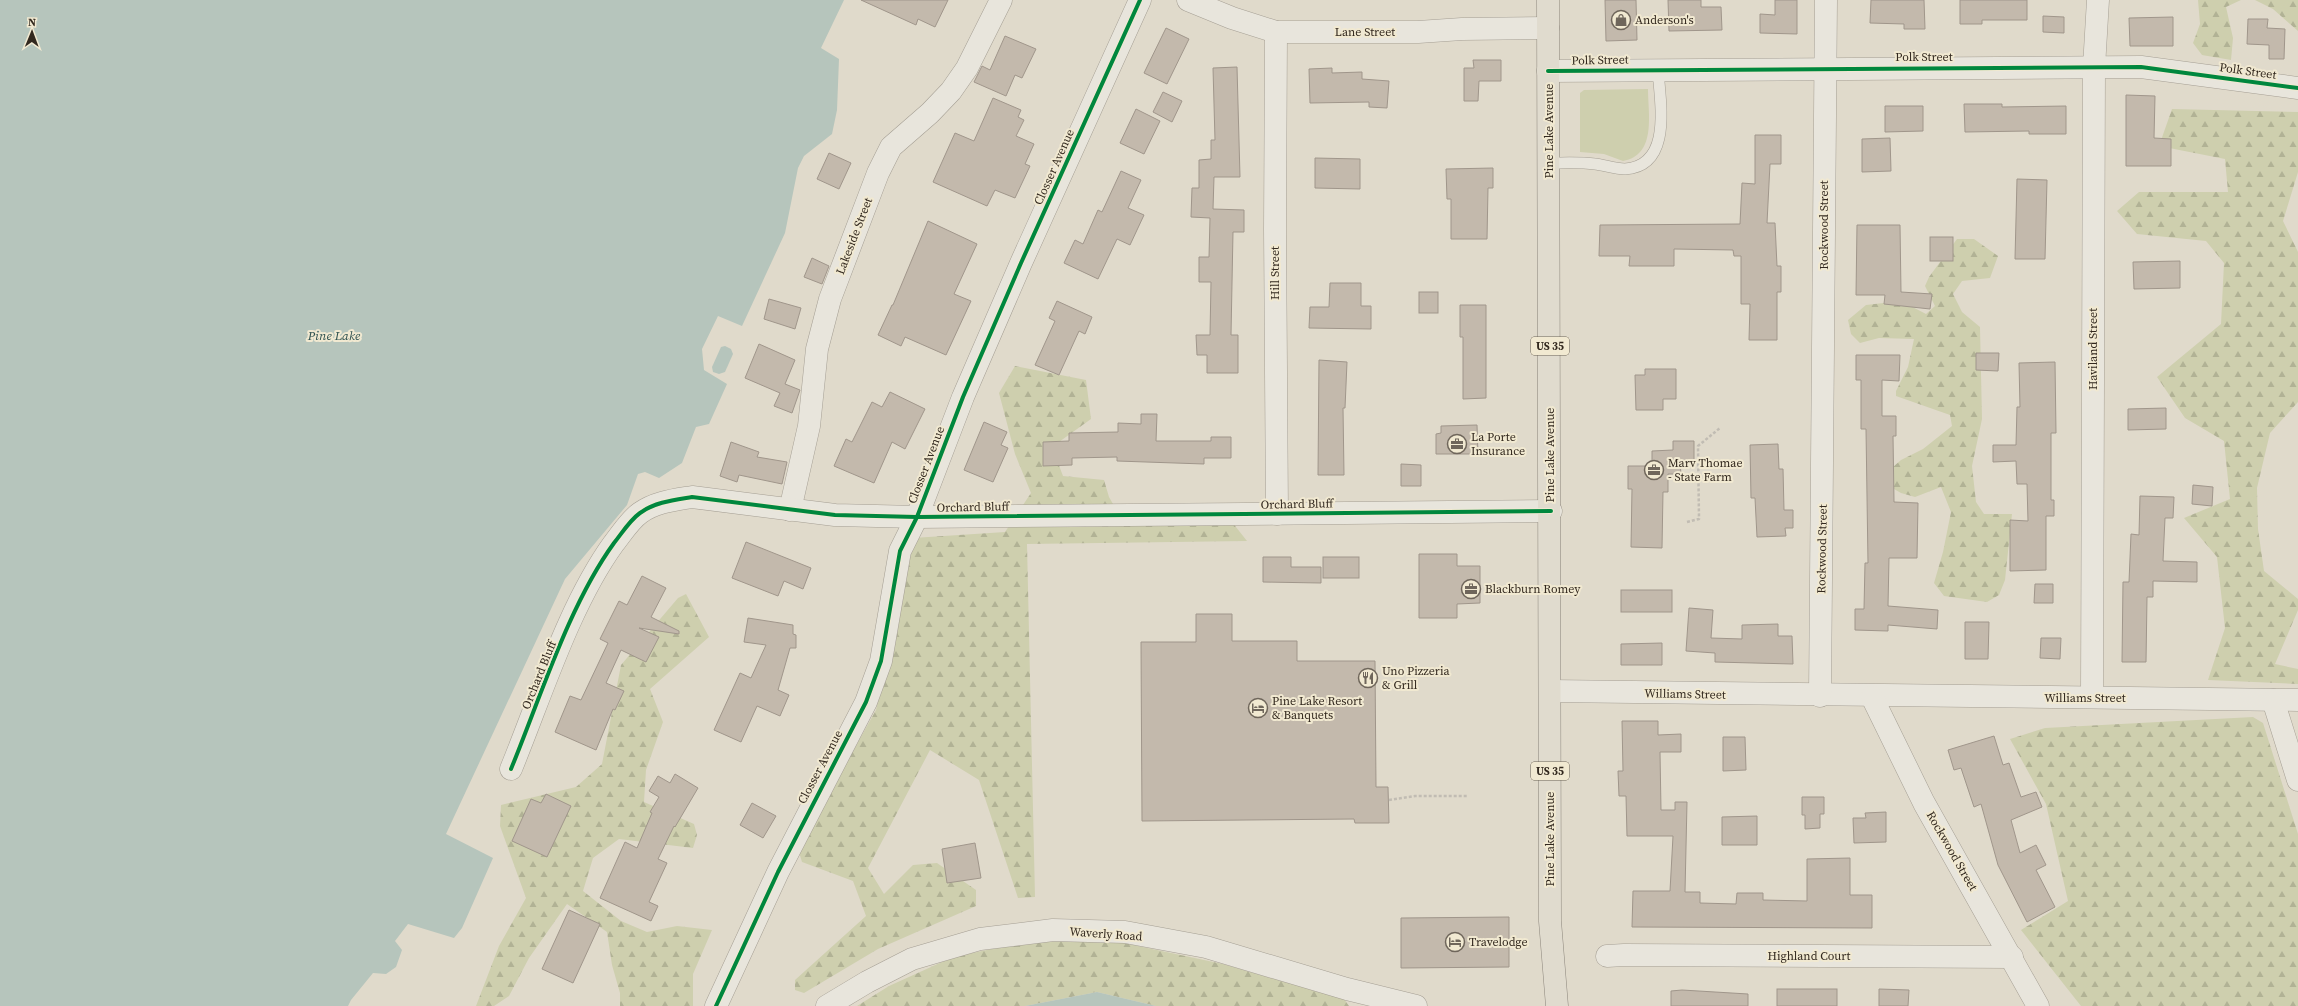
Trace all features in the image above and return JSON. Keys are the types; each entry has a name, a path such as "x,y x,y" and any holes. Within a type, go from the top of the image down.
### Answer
{"main road":[{"name":"Pine Lake Avenue","path":"1548,0 1551,511 1550,921 1557,1006"}],"street":[{"name":"Lakeside Street","path":"790,510 809,426 816,349 830,299 878,173 891,147 930,113 951,91 966,68 1001,0"},
{"name":"Closser Avenue","path":"716,1006 778,872 866,702 881,661 900,551 917,517 960,405 1005,298 1140,0"},
{"name":"Lane Street","path":"1188,0 1232,18 1276,32 1418,32 1462,29 1548,28"},
{"name":"Rockwood Street","path":"1820,696 1826,0"},
{"name":"Haviland Street","path":"2092,697 2094,67 2098,0"},
{"name":"Hill Street","path":"1276,32 1275,236 1277,514"},
{"name":"Polk Street","path":"1548,71 2141,67 2298,88"},
{"name":"Orchard Bluff","path":"511,769 582,598 602,559 624,530 640,513 669,500 692,497 835,515 917,517 1551,511"},
{"name":"Williams Street","path":"1550,691 1820,696"},
{"path":"1820,696 1872,697"},
{"name":"Rockwood Street","path":"1872,697 1924,802 2012,957 2038,1006"},
{"name":"Williams Street","path":"1872,697 2092,697 2298,700"},
{"path":"2273,700 2298,780"},
{"name":"Waverly Road","path":"827,1006 867,982 912,959 980,939 1053,930 1125,932 1206,947 1347,989 1416,1006"},
{"name":"Highland Court","path":"1607,956 2012,957"}],"lane":[{"path":"1549,163 1593,163 1624,169 1648,160 1657,149 1660,131 1658,70"}],"path":[{"path":"1687,522 1699,519 1698,446 1720,428"},
{"path":"1389,800 1415,796 1468,796"}],"green space":[{"path":"2198,0 2241,0 2226,7 2233,38 2231,60 2202,55 2193,43 2200,24"},
{"path":"2255,0 2298,0 2298,31 2273,9"},
{"path":"1648,89 1648,132 1646,142 1641,151 1634,157 1623,161 1604,154 1580,152 1580,93 1584,90"},
{"path":"2172,109 2298,112 2298,172 2283,221 2298,252 2298,402 2270,433 2257,488 2258,529 2264,571 2298,599 2298,610 2275,664 2298,669 2298,684 2208,680 2225,628 2217,557 2184,518 2230,499 2224,441 2185,418 2157,377 2221,324 2224,263 2206,241 2137,234 2117,211 2139,192 2228,192 2225,159 2159,146"},
{"path":"1957,239 1974,239 1998,256 1990,278 1962,281 1953,294 1962,312 1980,327 1982,419 1972,466 1976,502 1984,514 2012,514 2005,580 1999,595 1987,602 1944,596 1934,583 1943,552 1951,512 1941,487 1915,497 1901,493 1878,480 1901,460 1923,449 1952,426 1950,415 1896,396 1896,391 1908,367 1914,339 1879,338 1860,343 1851,334 1848,320 1866,305 1901,301 1926,314 1935,306 1925,286 1929,277"},
{"path":"1015,366 1086,380 1091,419 1052,447 1063,476 1104,480 1109,497 1125,525 1232,522 1247,541 1027,544 1035,897 1018,898 979,780 930,750 868,868 884,894 913,865 937,863 976,890 976,906 878,949 804,993 795,990 795,980 866,916 853,881 802,862 798,849 876,710 913,538 1005,532 1031,493 1015,454 999,393"},
{"path":"686,594 709,637 650,689 663,722 646,770 644,802 694,824 697,835 693,848 619,839 593,858 583,891 621,921 647,932 677,926 712,930 693,974 693,1006 620,1006 620,993 612,965 607,932 567,904 529,958 509,996 494,1006 476,1006 499,946 526,898 500,826 501,805 576,787 602,764 621,665 678,598"},
{"path":"2253,717 2263,723 2298,834 2298,1006 2081,1006 2021,930 2068,901 2046,804 2010,739 2045,728"},
{"path":"1049,937 1119,942 1223,964 1344,999 1349,1006 1156,1006 1097,992 1025,1006 857,1006 889,986 953,957"}],"water":[{"name":"Pine Lake","path":"0,0 844,0 821,48 839,59 837,110 832,134 804,156 798,168 785,233 742,326 718,316 702,349 704,370 727,384 709,424 696,427 682,463 659,478 645,472 638,474 627,505 565,579 446,834 493,858 462,928 454,938 408,924 395,941 402,950 396,967 386,974 373,973 351,1000 348,1006 0,1006"},
{"path":"725,346 731,349 733,354 725,372 719,374 713,372 712,367 721,347"},
{"path":"1097,992 1156,1006 1025,1006"}],"building":[{"path":"861,0 948,0 935,27 918,19 916,25"},
{"name":"Anderson's","path":"1605,0 1636,0 1637,40 1606,41"},
{"path":"1668,0 1701,0 1701,7 1721,7 1722,30 1669,31"},
{"path":"1775,0 1797,0 1797,34 1760,33 1760,14 1775,15"},
{"path":"1871,0 1924,0 1925,29 1904,29 1904,24 1870,23"},
{"path":"1960,0 2027,0 2027,20 1982,20 1982,24 1960,24"},
{"path":"2043,16 2064,17 2064,33 2043,32"},
{"path":"2173,17 2173,46 2130,46 2129,18"},
{"path":"2248,19 2268,19 2267,28 2285,29 2284,59 2269,59 2269,45 2247,44"},
{"path":"1166,28 1189,39 1167,84 1144,73"},
{"path":"1005,36 1036,49 1022,78 1015,75 1006,96 974,82 982,66 990,70"},
{"path":"1473,60 1501,60 1501,81 1479,81 1478,101 1464,101 1464,68 1474,68"},
{"path":"1237,67 1240,177 1214,177 1213,209 1244,210 1244,232 1233,232 1231,335 1238,335 1238,373 1207,373 1207,355 1197,355 1196,335 1210,335 1211,282 1199,282 1199,257 1209,257 1210,218 1191,217 1192,188 1199,188 1199,160 1211,159 1211,140 1215,140 1213,68"},
{"path":"1332,68 1332,73 1362,72 1362,79 1389,81 1387,108 1369,107 1369,102 1310,103 1309,69"},
{"path":"1163,92 1182,101 1172,122 1153,112"},
{"path":"2126,95 2155,96 2154,138 2171,139 2171,166 2126,166"},
{"path":"993,98 1021,110 1018,117 1024,120 1016,136 1034,144 1025,164 1030,166 1015,198 995,190 987,206 933,182 955,133 974,141"},
{"path":"1964,104 2002,104 2002,107 2066,106 2066,134 2029,134 2029,131 1965,132"},
{"path":"1885,106 1923,106 1923,131 1885,132"},
{"path":"1136,109 1160,121 1144,154 1120,143"},
{"path":"1755,135 1781,135 1781,164 1770,164 1767,223 1775,223 1777,266 1781,266 1781,292 1777,292 1777,340 1749,340 1750,304 1741,304 1741,256 1734,256 1733,250 1674,249 1674,266 1629,266 1630,256 1599,256 1600,225 1740,224 1742,183 1755,184"},
{"path":"1890,138 1891,171 1862,172 1862,139"},
{"path":"829,153 851,163 839,189 817,179"},
{"path":"1315,158 1360,159 1360,189 1315,188"},
{"path":"1493,168 1493,188 1488,188 1487,239 1451,239 1451,199 1447,199 1446,169"},
{"path":"1121,171 1141,180 1128,208 1144,215 1130,245 1117,239 1098,279 1064,263 1075,240 1083,244 1098,210 1102,212"},
{"path":"2017,179 2047,180 2045,259 2015,259"},
{"path":"928,221 977,244 954,294 971,301 946,355 905,337 901,346 878,335 893,305"},
{"path":"1857,225 1900,225 1901,292 1932,294 1930,309 1884,304 1885,295 1856,295"},
{"path":"1930,237 1953,237 1953,261 1930,261"},
{"path":"812,258 829,266 822,284 804,277"},
{"path":"2180,261 2180,288 2134,289 2133,262"},
{"path":"1330,283 1361,283 1361,306 1371,306 1371,329 1309,328 1310,307 1329,307"},
{"path":"1419,292 1438,292 1438,313 1419,313"},
{"path":"769,299 801,308 795,329 764,319"},
{"path":"1057,301 1092,317 1085,334 1079,331 1059,375 1035,365 1055,321 1049,318"},
{"path":"1460,305 1486,305 1486,398 1463,399 1463,337 1460,337"},
{"path":"759,344 795,360 785,384 800,390 792,413 774,406 780,393 745,378"},
{"path":"1976,353 1999,353 1998,371 1976,370"},
{"path":"1856,355 1900,355 1899,381 1882,380 1882,416 1896,416 1896,436 1893,436 1894,502 1918,503 1917,558 1889,558 1888,606 1938,610 1937,629 1888,625 1888,631 1855,630 1855,609 1864,609 1865,563 1868,563 1866,429 1861,429 1861,380 1856,380"},
{"path":"1319,360 1347,362 1345,408 1343,408 1344,475 1318,475"},
{"path":"2055,362 2056,433 2051,433 2051,500 2054,500 2054,516 2046,516 2046,570 2010,571 2010,520 2028,521 2027,484 2017,484 2016,461 1993,462 1993,445 2016,445 2017,407 2020,407 2019,363"},
{"path":"1645,369 1676,369 1676,399 1663,399 1663,410 1636,410 1635,375 1645,375"},
{"path":"890,392 925,409 905,449 892,442 874,483 834,466 846,439 852,442 872,402 882,407"},
{"path":"2166,408 2166,429 2128,430 2128,409"},
{"path":"1141,414 1157,414 1156,441 1211,441 1211,437 1231,437 1231,458 1204,458 1204,464 1117,461 1117,457 1072,458 1072,465 1043,466 1043,442 1069,441 1069,433 1118,432 1118,423 1141,424"},
{"path":"984,422 1007,432 1001,445 1008,448 993,482 964,470"},
{"name":"La Porte Insurance","path":"1477,425 1478,454 1436,454 1436,434 1441,433 1441,426"},
{"path":"1673,441 1694,441 1694,463 1680,463 1681,474 1668,474 1668,492 1663,492 1662,548 1631,547 1632,489 1628,489 1628,466 1652,466 1652,451 1673,450"},
{"path":"731,442 759,452 757,457 787,462 782,484 739,475 737,482 720,476"},
{"path":"1778,444 1779,469 1783,469 1784,510 1793,510 1793,528 1785,528 1786,536 1757,537 1755,498 1751,498 1750,445"},
{"path":"1401,464 1421,465 1421,486 1401,486"},
{"path":"2193,485 2213,487 2212,506 2192,504"},
{"path":"2140,496 2174,497 2173,518 2165,518 2163,561 2197,562 2197,582 2153,581 2153,597 2147,597 2146,662 2122,662 2123,582 2129,582 2131,534 2139,535"},
{"path":"746,542 811,568 803,589 784,581 778,596 732,578"},
{"path":"1419,554 1457,554 1457,566 1480,566 1480,603 1457,604 1457,618 1419,618"},
{"path":"1263,557 1291,557 1291,567 1321,567 1321,583 1263,582"},
{"path":"1323,557 1359,557 1359,578 1323,578"},
{"path":"642,576 666,588 651,617 679,631 679,634 639,628 659,637 646,662 621,650 606,683 624,691 615,710 613,709 596,750 555,732 570,696 581,700 608,643 600,639 619,601 627,605"},
{"path":"2035,584 2053,584 2053,603 2034,603"},
{"path":"1621,590 1672,590 1672,612 1621,612"},
{"path":"1689,608 1713,610 1711,638 1742,639 1742,625 1778,624 1778,636 1792,636 1793,664 1715,662 1715,653 1686,651"},
{"name":"Pine Lake Resort & Banquets","path":"1196,614 1232,614 1232,641 1297,641 1297,661 1375,661 1376,787 1388,787 1389,823 1355,823 1354,819 1142,821 1141,642 1196,642"},
{"path":"748,618 793,625 793,634 796,635 796,648 790,648 778,690 789,695 780,716 757,706 741,742 714,730 740,673 751,678 766,645 744,642"},
{"path":"1965,622 1989,622 1988,659 1965,659"},
{"path":"2041,638 2061,638 2060,659 2040,658"},
{"path":"1662,643 1662,665 1621,665 1621,644"},
{"path":"1622,721 1658,721 1658,735 1681,734 1681,752 1660,752 1661,810 1675,810 1675,802 1687,802 1685,892 1700,892 1700,903 1736,904 1737,893 1763,893 1763,900 1807,901 1807,859 1850,858 1850,895 1872,895 1872,928 1632,927 1633,891 1670,891 1673,836 1627,836 1626,796 1619,796 1618,771 1623,771"},
{"path":"1994,736 2003,765 2009,763 2021,797 2036,792 2042,807 2011,820 2020,853 2036,845 2046,865 2036,870 2055,907 2027,922 1998,865 1981,804 1974,807 1961,768 1954,770 1948,750"},
{"path":"1723,737 1745,737 1746,770 1723,771"},
{"path":"675,774 698,788 675,827 674,826 658,859 667,863 649,902 658,906 651,921 600,898 625,842 637,848 652,813 650,812 659,797 649,791 658,776 670,783"},
{"path":"546,794 571,806 547,857 512,841 531,799 541,803"},
{"path":"1802,797 1824,797 1824,814 1820,814 1820,828 1805,829 1805,815 1802,815"},
{"path":"752,803 776,816 763,838 740,825"},
{"path":"1886,812 1886,842 1854,843 1853,818 1866,818 1865,813"},
{"path":"1757,816 1757,845 1722,845 1722,817"},
{"path":"975,843 981,878 947,883 942,849"},
{"path":"569,910 600,924 573,983 542,969"},
{"name":"Travelodge","path":"1509,917 1509,967 1401,968 1401,918"},
{"path":"1777,989 1837,989 1837,1006 1777,1006"},
{"path":"1879,989 1909,990 1908,1006 1879,1006"},
{"path":"1682,990 1748,994 1748,1006 1671,1006 1671,991"}],"cycle path":[{"path":"716,1006 778,872 866,702 881,661 900,551 917,517 963,397 1021,263 1140,0"},
{"path":"1548,71 2141,67 2298,88"},
{"path":"511,769 557,652 583,594 614,543 633,519 646,509 665,502 692,497 835,515 917,517 1551,511"}],"place":[{"name":"Anderson's","path":"1621,20"},
{"name":"La Porte Insurance","path":"1457,444"},
{"name":"Marv Thomae - State Farm","path":"1654,470"},
{"name":"Blackburn Romey","path":"1471,589"},
{"name":"Uno Pizzeria & Grill","path":"1368,678"},
{"name":"Pine Lake Resort & Banquets","path":"1258,708"},
{"name":"Travelodge","path":"1455,942"}]}
